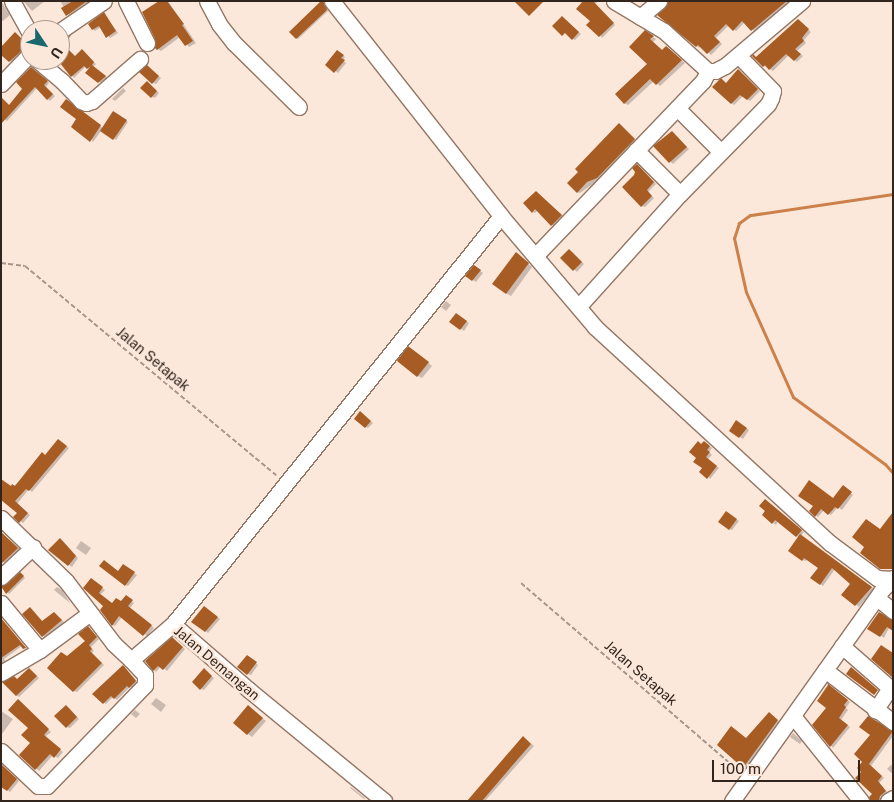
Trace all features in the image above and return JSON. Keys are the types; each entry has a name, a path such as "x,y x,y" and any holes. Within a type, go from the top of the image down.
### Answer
{"street":[{"path":"12,1 23,20"},
{"path":"70,24 104,1"},
{"path":"126,1 146,42"},
{"path":"207,1 219,24 234,43 298,106"},
{"path":"332,1 501,216 595,326 830,543 878,589 893,611"},
{"path":"614,1 664,31 708,71"},
{"path":"640,17 659,1"},
{"path":"708,71 720,69 738,55 794,4"},
{"path":"579,306 680,194 768,104 773,91 738,55"},
{"path":"49,70 81,102 86,102 92,100 140,59"},
{"path":"1,84 20,64"},
{"path":"536,255 703,81 708,71"},
{"path":"677,108 721,152"},
{"path":"636,150 680,194"},
{"path":"173,624 501,216"},
{"path":"1,518 33,547 72,588 114,644 146,675 145,685 47,786 38,786 1,751"},
{"path":"1,576 33,547"},
{"path":"732,801 842,646 878,589 893,578"},
{"path":"2,606 40,650"},
{"path":"1,673 40,650 90,613"},
{"name":"Jalan Demangan","path":"131,660 173,624 249,690 384,801"},
{"path":"842,646 890,688 875,710"},
{"path":"825,670 893,722"},
{"path":"793,716 861,801"},
{"path":"888,801 893,798"}],"path":[{"name":"Jalan Setapak","path":"1,263 25,266 286,483"},
{"name":"Jalan Setapak","path":"521,583 748,779"}],"building":[{"path":"73,1 87,1 66,16 61,8"},
{"path":"159,1 167,1 184,24 182,25 193,41 185,46 177,35 157,50 155,48 155,39 142,12"},
{"path":"323,1 327,10 296,39 289,32"},
{"path":"514,1 544,1 529,16"},
{"path":"583,1 593,1 614,23 599,37 586,25 590,21 576,9"},
{"path":"668,1 787,1 751,31 742,21 733,31 726,24 714,36 720,42 707,54 698,45 696,47 657,15 665,8"},
{"path":"104,12 116,31 106,38 99,26 92,30 88,24"},
{"path":"562,16 579,32 572,40 565,33 562,36 552,26"},
{"path":"798,19 809,29 802,38 804,41 795,49 801,54 794,61 786,54 769,70 765,65 763,67 752,56 753,54 756,57"},
{"path":"645,30 654,36 650,39 662,50 666,46 682,60 656,85 650,79 624,104 615,94 647,64 629,47"},
{"path":"15,32 20,37 20,52 9,62 1,55 1,47"},
{"path":"82,49 94,62 92,65 106,76 98,83 85,73 91,66 87,69 84,66 71,77 66,70 70,70 70,51 75,56"},
{"path":"337,50 344,55 341,58 345,60 334,73 325,65"},
{"path":"147,65 159,76 152,84 139,72"},
{"path":"738,69 758,89 747,100 740,95 731,104 712,87 721,78 726,83"},
{"path":"28,70 35,70 48,81 44,85 53,94 47,100 35,87 1,124 1,97 9,105 22,89 16,82"},
{"path":"147,81 157,91 151,98 140,88"},
{"path":"66,99 101,125 90,142 71,127 76,119 60,107"},
{"path":"113,111 127,120 113,140 100,131"},
{"path":"619,123 635,139 597,178 587,182 577,193 567,183 578,172 575,169"},
{"path":"672,131 687,147 669,163 653,146"},
{"path":"637,164 654,182 647,190 652,196 641,207 622,187 634,175 635,172 632,168"},
{"path":"536,191 562,215 551,226 535,209 532,213 523,203"},
{"path":"569,249 582,262 573,271 560,258"},
{"path":"516,252 529,263 506,294 492,284"},
{"path":"474,265 481,270 472,281 465,276"},
{"path":"456,313 467,321 460,330 449,322"},
{"path":"408,346 429,362 417,377 397,361"},
{"path":"360,411 371,421 365,428 354,419"},
{"path":"736,420 747,428 739,438 729,431"},
{"path":"58,439 67,446 29,491 26,489 15,501 28,513 19,523 13,517 17,513 1,500 1,479 11,486 12,484 15,486 42,452 45,455"},
{"path":"698,441 701,444 704,441 710,446 707,450 710,452 706,457 717,466 707,479 699,472 702,468 693,462 696,458 689,452"},
{"path":"809,480 833,498 843,485 852,492 838,509 835,507 828,515 821,509 815,517 809,511 813,506 798,496"},
{"path":"765,499 802,530 796,537 775,520 772,524 762,515 765,511 759,506"},
{"path":"726,511 737,519 729,530 718,522"},
{"path":"893,512 893,569 880,569 860,553 864,547 852,537 866,519 880,529"},
{"path":"1,532 18,548 2,563 1,562"},
{"path":"800,534 872,587 855,606 841,595 850,584 832,568 820,585 810,578 818,568 804,558 802,561 788,551"},
{"path":"60,538 76,556 68,566 48,550"},
{"path":"104,560 118,571 123,564 135,572 125,586 99,566"},
{"path":"20,572 24,576 6,594 1,586 7,584"},
{"path":"91,578 103,587 99,593 112,603 116,598 121,601 126,595 133,600 128,606 152,625 143,636 119,616 112,626 100,610 103,606 83,588"},
{"path":"204,606 218,617 205,632 191,622"},
{"path":"30,607 42,621 54,612 62,620 42,637 22,614"},
{"path":"879,612 893,620 893,631 887,627 880,637 867,629"},
{"path":"1,618 26,648 23,649 20,645 1,658"},
{"path":"88,626 97,637 89,645 92,649 90,651 102,663 73,692 47,668 61,652 67,656 85,641 78,634"},
{"path":"172,637 183,647 163,670 158,666 153,671 145,661"},
{"path":"881,645 893,653 893,678 871,659"},
{"path":"247,655 257,662 247,675 237,667"},
{"path":"123,665 136,681 129,688 127,686 114,699 111,696 103,704 92,694"},
{"path":"851,667 878,690 874,695 846,674"},
{"path":"29,668 37,676 16,696 2,682 14,676 17,679"},
{"path":"204,668 212,676 200,690 192,682"},
{"path":"827,683 848,700 839,718 848,725 830,747 812,725 826,708 817,701 828,685"},
{"path":"18,699 49,729 44,735 61,749 54,758 50,754 35,770 19,755 30,743 21,735 28,728 8,710"},
{"path":"66,705 77,717 66,728 54,716"},
{"path":"248,705 263,718 247,735 233,723"},
{"path":"769,712 778,720 743,768 717,745 731,726 746,738"},
{"path":"868,716 893,731 869,764 882,776 878,781 886,791 880,796 879,801 870,801 869,797 872,794 855,778 861,772 857,768 862,762 854,754 870,735 859,727"},
{"path":"523,736 531,744 482,801 467,801"},
{"path":"1,764 17,779 7,791 1,787"}],"waterway":[{"path":"893,194 750,215 739,223 734,238 746,292 793,397 885,464 893,473"}]}
